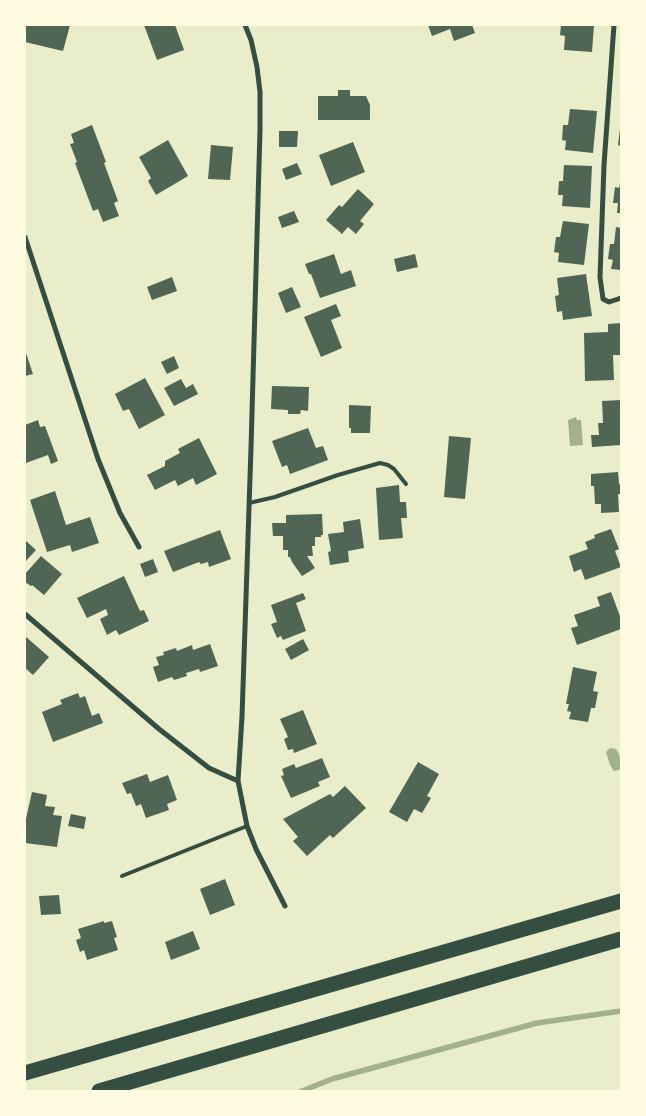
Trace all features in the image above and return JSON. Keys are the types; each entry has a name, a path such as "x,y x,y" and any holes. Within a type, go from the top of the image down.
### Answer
{"highway":[{"path":"25,1073 621,901"},
{"path":"99,1091 621,939"}],"street":[{"path":"245,25 251,40 260,92 249,503 238,781 247,826 256,849 285,906"},
{"path":"614,25 604,165 600,277 603,299 608,302 621,298"},
{"path":"25,237 98,459 120,513 139,547"},
{"path":"25,614 180,746 209,768 238,781"}],"lane":[{"path":"249,503 380,463 394,469 406,484"},
{"path":"122,876 247,826"}],"shaded area":[{"path":"576,417 577,420 581,420 583,445 570,446 568,420"},
{"path":"610,748 616,749 619,754 621,768 619,770 614,771 610,765 606,752"}],"building":[{"path":"25,25 70,25 63,51 25,42"},
{"path":"144,25 175,25 184,50 157,60"},
{"path":"428,25 472,25 475,33 454,41 450,29 432,36"},
{"path":"561,25 594,25 592,52 564,50 565,36 560,35"},
{"path":"338,90 350,90 350,96 366,96 370,105 370,120 318,120 318,96 338,96"},
{"path":"570,109 597,111 593,153 565,150 566,141 562,140 563,125 568,125"},
{"path":"92,125 118,201 114,203 119,216 103,222 98,209 93,211 70,144 74,143 71,134"},
{"path":"621,129 621,146 618,145"},
{"path":"279,131 298,131 297,147 279,147"},
{"path":"168,140 188,176 156,195 148,181 151,178 139,157"},
{"path":"353,142 365,172 331,186 319,155"},
{"path":"211,145 233,147 230,180 208,179"},
{"path":"297,163 302,174 286,180 282,169"},
{"path":"564,165 592,166 590,208 562,206 563,195 558,195 559,181 563,181"},
{"path":"620,184 621,213 617,213 618,203 613,203 615,187 619,188"},
{"path":"358,189 374,204 360,221 364,224 356,234 348,227 342,234 326,220 339,205 342,207"},
{"path":"294,211 299,222 282,228 278,217"},
{"path":"563,221 589,224 584,265 558,262 559,253 554,252 556,237 560,237"},
{"path":"616,227 621,228 621,270 611,269 613,260 608,259 610,244 614,244"},
{"path":"334,254 341,274 351,270 356,286 320,298 305,264"},
{"path":"415,254 418,267 397,272 394,259"},
{"path":"586,274 592,316 563,320 562,311 557,312 555,296 559,295 557,278"},
{"path":"172,277 177,291 152,300 147,287"},
{"path":"292,287 301,307 286,313 278,293"},
{"path":"336,304 341,316 331,320 342,348 321,357 304,317"},
{"path":"621,323 621,355 613,355 614,380 585,381 584,333 608,332 608,324"},
{"path":"25,350 33,374 25,376"},
{"path":"174,356 179,368 167,374 161,362"},
{"path":"145,378 165,415 139,429 129,409 123,411 115,394"},
{"path":"181,379 186,388 193,384 198,394 174,406 164,388"},
{"path":"272,386 309,387 308,411 301,410 300,414 288,414 288,410 271,409"},
{"path":"621,400 621,445 592,447 591,435 599,435 598,423 603,423 602,401"},
{"path":"349,405 371,406 370,433 351,433 351,428 349,428"},
{"path":"38,420 40,427 45,426 58,461 51,464 48,455 25,462 25,425"},
{"path":"308,428 316,448 323,446 328,460 290,474 287,465 282,467 272,441"},
{"path":"449,436 471,438 465,499 444,497"},
{"path":"199,438 217,474 196,485 193,478 178,486 175,480 155,490 147,475 165,466 165,461 180,453 178,449"},
{"path":"618,472 619,484 621,484 621,494 618,494 619,512 601,513 601,504 595,504 594,486 591,486 591,474"},
{"path":"399,485 400,502 406,502 407,518 401,518 403,538 379,540 376,488"},
{"path":"55,491 66,525 90,517 99,543 72,552 70,545 47,552 30,500"},
{"path":"322,514 323,535 315,537 315,546 312,546 313,556 307,556 315,568 302,576 290,557 288,557 288,550 283,550 283,536 273,536 272,523 286,523 286,515"},
{"path":"360,519 364,548 348,551 349,562 330,565 328,552 331,551 328,534 344,532 343,522"},
{"path":"611,529 619,549 615,551 621,567 585,580 581,569 574,572 569,556 588,549 585,542 595,538 594,535"},
{"path":"220,530 231,559 209,567 208,562 201,564 199,562 173,572 164,551"},
{"path":"25,540 36,550 25,562"},
{"path":"41,556 62,574 44,595 25,582 25,574"},
{"path":"153,559 158,572 145,577 140,564"},
{"path":"124,576 140,611 144,610 149,621 119,635 116,630 107,635 100,619 108,615 106,609 87,618 77,598"},
{"path":"611,592 621,619 621,629 577,645 571,628 578,626 574,615 600,606 597,597"},
{"path":"303,593 306,599 296,603 306,631 283,640 281,636 277,638 271,624 277,622 271,605"},
{"path":"25,636 49,657 33,675 25,668"},
{"path":"303,639 309,650 291,660 285,649"},
{"path":"210,644 218,666 200,672 199,669 186,673 187,676 174,680 172,677 158,682 153,667 159,665 156,657 164,655 163,652 176,648 177,651 192,645 193,650"},
{"path":"573,667 597,672 593,691 598,692 595,708 591,708 588,722 569,719 571,712 567,711 569,704 566,704"},
{"path":"78,693 80,698 85,696 92,716 99,713 103,723 53,742 42,712 62,704 60,700"},
{"path":"303,710 317,744 294,753 293,749 288,750 284,739 288,737 280,719"},
{"path":"322,758 330,777 318,782 320,786 291,798 281,776 284,775 282,769 294,764 296,768"},
{"path":"418,762 439,774 427,796 431,798 422,813 414,809 407,822 389,812"},
{"path":"147,774 150,782 168,775 177,800 167,804 169,810 146,818 141,804 136,806 131,793 127,794 122,783"},
{"path":"345,786 366,808 333,838 330,835 307,856 293,841 298,837 283,819 330,794 333,797"},
{"path":"32,792 47,795 45,806 55,807 53,815 62,816 57,847 25,843 25,823"},
{"path":"71,814 86,817 84,829 68,826"},
{"path":"225,879 235,905 210,915 200,889"},
{"path":"59,895 61,914 41,915 39,896"},
{"path":"104,921 104,923 112,921 117,937 114,938 118,950 87,960 84,950 80,952 76,940 81,938 78,929"},
{"path":"193,931 200,949 171,960 165,942"}],"waterway":[{"path":"302,1091 332,1079 537,1023 621,1011"}]}
